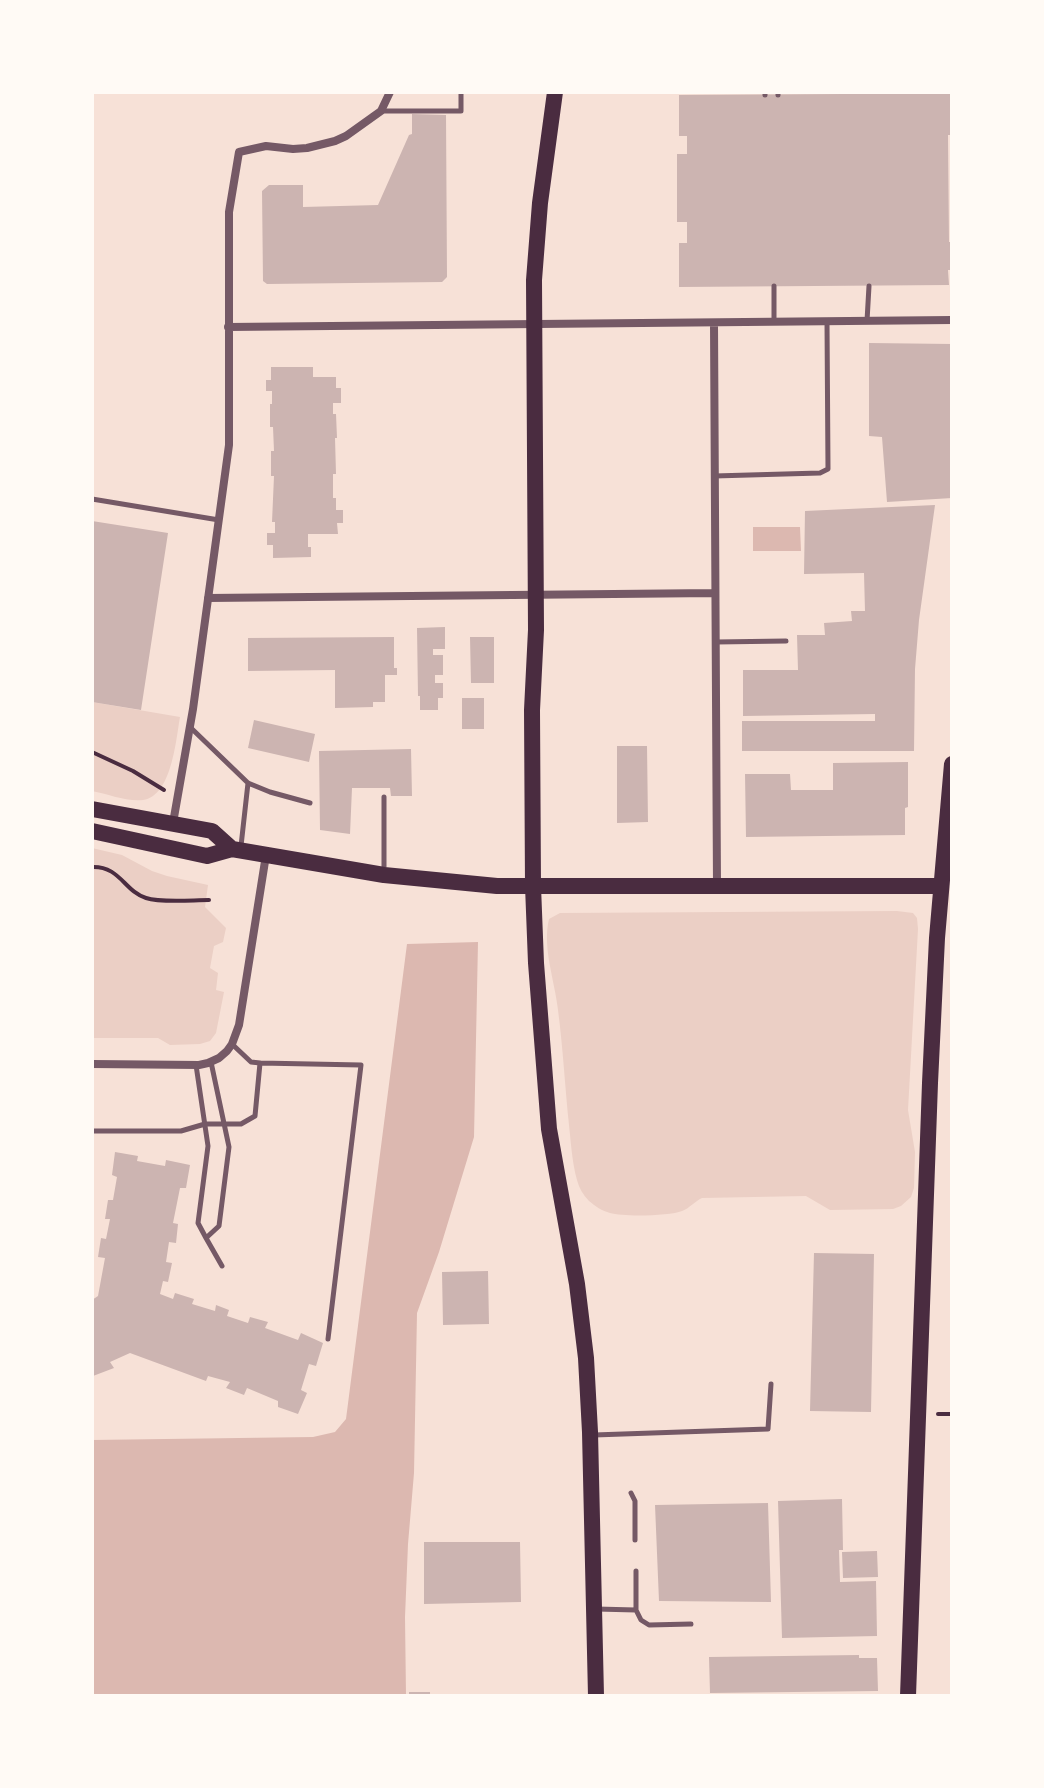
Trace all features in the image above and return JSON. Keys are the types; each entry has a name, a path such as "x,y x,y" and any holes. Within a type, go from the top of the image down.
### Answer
{"main road":[{"path":"555,92 540,203 534,280 533,886 547,1114 583,1321 590,1435 596,1696"},
{"path":"908,1696 930,1083 941,886 952,764"},
{"path":"98,810 212,831 236,850"},
{"path":"96,832 207,856 236,850 384,875 497,886 941,886"}],"street":[{"path":"173,823 190,727 230,428 229,212 239,152 266,146 293,149 323,146 346,136 381,111 390,92"},
{"path":"228,327 952,320"},
{"path":"714,323 717,886"},
{"path":"208,598 715,593"},
{"path":"92,1064 196,1065 219,1058 232,1044 239,1025 266,855"}],"lane":[{"path":"381,111 461,111 461,92"},
{"path":"774,286 774,322"},
{"path":"867,321 869,286"},
{"path":"714,476 820,473 828,469 827,321"},
{"path":"92,499 219,520"},
{"path":"715,642 786,641"},
{"path":"190,727 248,783 310,803"},
{"path":"236,850 248,783"},
{"path":"384,797 384,875"},
{"path":"232,1044 251,1062 361,1065 328,1339"},
{"path":"206,1238 219,1226 229,1147 211,1062"},
{"path":"92,1131 181,1131 205,1124 241,1124 255,1116 260,1063"},
{"path":"196,1065 208,1146 198,1223 222,1266"},
{"path":"590,1435 768,1429 771,1384"},
{"path":"631,1493 635,1501 635,1540"},
{"path":"636,1571 636,1610 641,1620 649,1625 691,1624"},
{"path":"595,1609 636,1610"}],"path":[{"path":"92,752 164,790"},
{"path":"92,867 116,874 144,897 209,900"},
{"path":"938,1414 952,1414"}],"shaded area":[{"path":"753,527 800,527 801,551 753,551"},
{"path":"92,702 180,717 171,765 153,796 131,800 92,791"},
{"path":"92,848 122,855 167,876 208,885 205,907 226,928 223,942 214,946 210,968 218,973 216,990 224,992 216,1033 210,1041 170,1045 158,1038 92,1038"},
{"path":"560,913 913,913 918,929 908,1110 915,1152 911,1197 893,1209 830,1210 806,1196 702,1198 685,1210 657,1215 607,1212 587,1199 578,1183 573,1159 560,1024 548,953 549,919"},
{"path":"478,942 474,1137 417,1313 414,1473 405,1617 406,1696 92,1696 92,1440 313,1437 335,1432 346,1419 407,944"}],"building":[{"path":"952,92 952,135 948,135 949,242 952,242 949,285 679,287 679,243 687,243 687,222 677,222 677,154 687,154 687,136 679,136 679,95"},
{"path":"412,114 446,115 447,277 442,282 267,284 263,281 262,191 269,185 303,185 303,207 378,205 412,134"},
{"path":"869,343 952,344 952,498 887,502 882,437 869,436"},
{"path":"271,367 313,367 313,377 336,377 336,388 341,388 341,403 333,403 337,438 333,498 336,498 336,510 343,510 343,523 337,523 338,534 308,534 311,557 273,558 273,545 267,545 267,533 275,533 275,522 272,522 274,476 271,476 271,451 274,451 273,427 270,427 272,391 266,391 266,380 271,380"},
{"path":"935,505 919,620 914,751 742,751 742,721 875,721 875,714 743,716 743,670 798,670 797,635 825,635 824,623 852,621 851,611 865,611 864,573 804,574 805,511"},
{"path":"92,521 168,533 141,710 92,702"},
{"path":"445,627 445,649 433,649 433,655 443,655 443,675 435,675 435,683 443,683 443,698 438,698 438,710 420,710 417,628"},
{"path":"394,637 394,668 397,668 397,675 385,675 385,702 373,702 373,707 335,708 335,670 248,671 248,638"},
{"path":"470,637 494,637 494,683 471,683"},
{"path":"462,698 484,698 484,729 462,729"},
{"path":"254,720 315,734 309,762 248,748"},
{"path":"617,746 647,746 648,822 617,823"},
{"path":"411,749 412,796 391,796 390,788 352,788 350,834 320,830 319,751"},
{"path":"908,762 905,835 746,837 745,774 790,774 791,790 833,790 833,763"},
{"path":"115,1152 138,1156 137,1161 165,1166 166,1160 190,1165 186,1188 180,1188 173,1223 178,1224 176,1243 169,1242 166,1262 172,1263 168,1282 163,1281 160,1294 173,1299 175,1293 194,1299 192,1304 215,1311 216,1305 229,1310 227,1316 248,1323 250,1317 268,1322 265,1328 298,1340 301,1333 323,1343 316,1366 309,1364 301,1390 307,1393 298,1414 278,1407 278,1401 247,1388 244,1395 226,1388 230,1382 208,1376 206,1381 130,1353 110,1362 114,1368 93,1376 92,1300 98,1296 105,1258 98,1257 101,1238 106,1239 110,1219 105,1219 108,1200 113,1200 117,1177 112,1175"},
{"path":"814,1253 874,1254 871,1412 810,1411"},
{"path":"488,1271 489,1324 443,1325 442,1272"},
{"path":"842,1499 840,1582 876,1581 877,1636 782,1638 778,1501"},
{"path":"768,1503 771,1602 659,1601 655,1505"},
{"path":"424,1542 520,1542 521,1602 424,1604"},
{"path":"877,1551 878,1577 843,1578 842,1552"},
{"path":"859,1655 859,1658 877,1658 878,1691 710,1693 709,1657"},
{"path":"409,1692 430,1692 430,1696 409,1696"}]}
